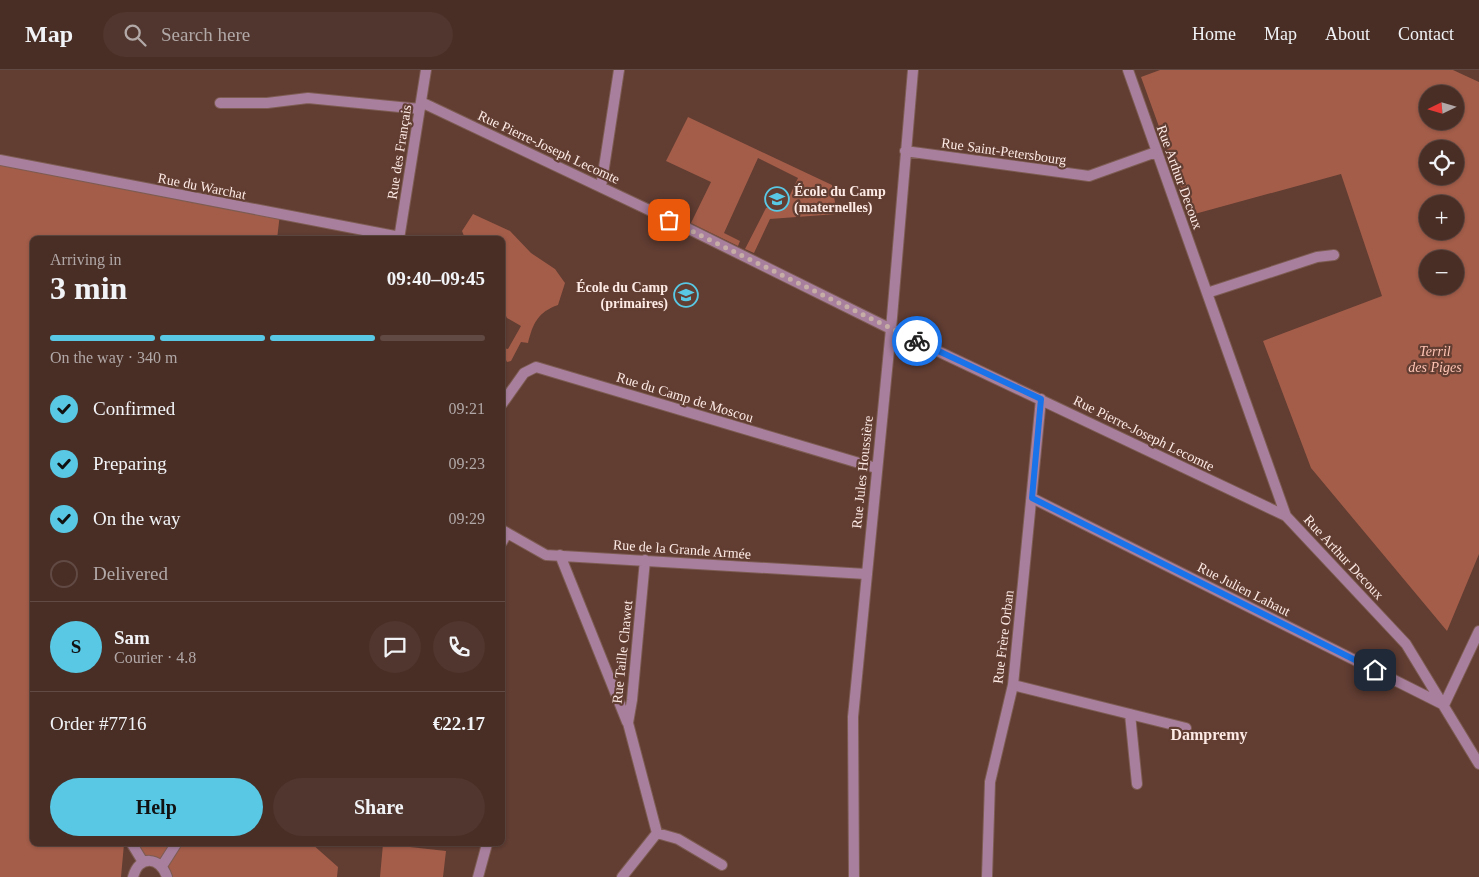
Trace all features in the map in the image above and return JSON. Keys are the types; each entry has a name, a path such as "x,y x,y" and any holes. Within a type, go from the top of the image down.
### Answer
{"street":[{"name":"Rue des Français","path":"399,236 426,70"},
{"path":"601,187 619,70"},
{"name":"Rue Jules Houssière","path":"854,877 853,717 891,329 912,70"},
{"name":"Rue Arthur Decoux","path":"1128,70 1286,516 1406,644 1479,764"},
{"path":"220,104 267,103 308,98 421,105"},
{"name":"Rue Pierre-Joseph Lecomte","path":"421,105 601,187 891,329 1286,516"},
{"name":"Rue Saint-Petersbourg","path":"905,151 1089,176 1156,152"},
{"name":"Rue du Warchat","path":"0,160 389,236"},
{"path":"1207,293 1317,256 1334,255"},
{"name":"Rue du Camp de Moscou","path":"505,400 524,373 536,367 876,468"},
{"name":"Rue Frère Orban","path":"987,877 990,782 1013,685 1041,399"},
{"name":"Rue Julien Lahaut","path":"1032,498 1444,705"},
{"name":"Rue de la Grande Armée","path":"505,535 546,555 866,574"},
{"path":"560,555 628,723"},
{"name":"Rue Taille Chawet","path":"645,560 632,700 628,723 656,833"},
{"path":"1444,705 1479,631"},
{"path":"1013,685 1186,728"},
{"path":"1130,714 1137,784"},
{"path":"622,877 656,833 678,839 722,865"},
{"path":"133,846 143,862"},
{"path":"162,866 175,846"},
{"path":"478,877 486,846"},
{"path":"133,877 135,868 143,862 153,861 162,866 167,877"}],"green space":[{"name":"Terril des Piges","path":"1160,70 1453,70 1479,82 1479,554 1447,631 1311,468 1263,341 1382,296 1341,174 1191,215 1141,77"},
{"path":"688,117 832,185 837,214 770,219 754,253 745,249 766,208 773,205 783,210 798,178 758,158 724,233 740,241 738,246 691,223 711,182 666,161"},
{"path":"0,160 280,214 277,236 30,236 30,846 124,846 121,877 0,877"},
{"path":"473,214 510,231 531,253 555,269 565,283 558,305 546,311 537,319 528,343 521,342 511,361 507,362 505,358 505,348 508,349 521,326 507,318 505,314 505,236 464,236 462,231"},
{"path":"130,846 314,846 338,867 337,877 169,877 167,872 135,856"},
{"path":"383,846 446,851 443,877 380,877"}],"way so far":[{"path":"669,220 917,341"}],"place":[{"name":"École du Camp (maternelles)","path":"777,199"},
{"name":"École du Camp (primaires)","path":"686,295"}],"district":[{"name":"Dampremy","path":"1209,734"}],"route":[{"path":"917,341 1041,399 1032,498 1375,670"}]}
